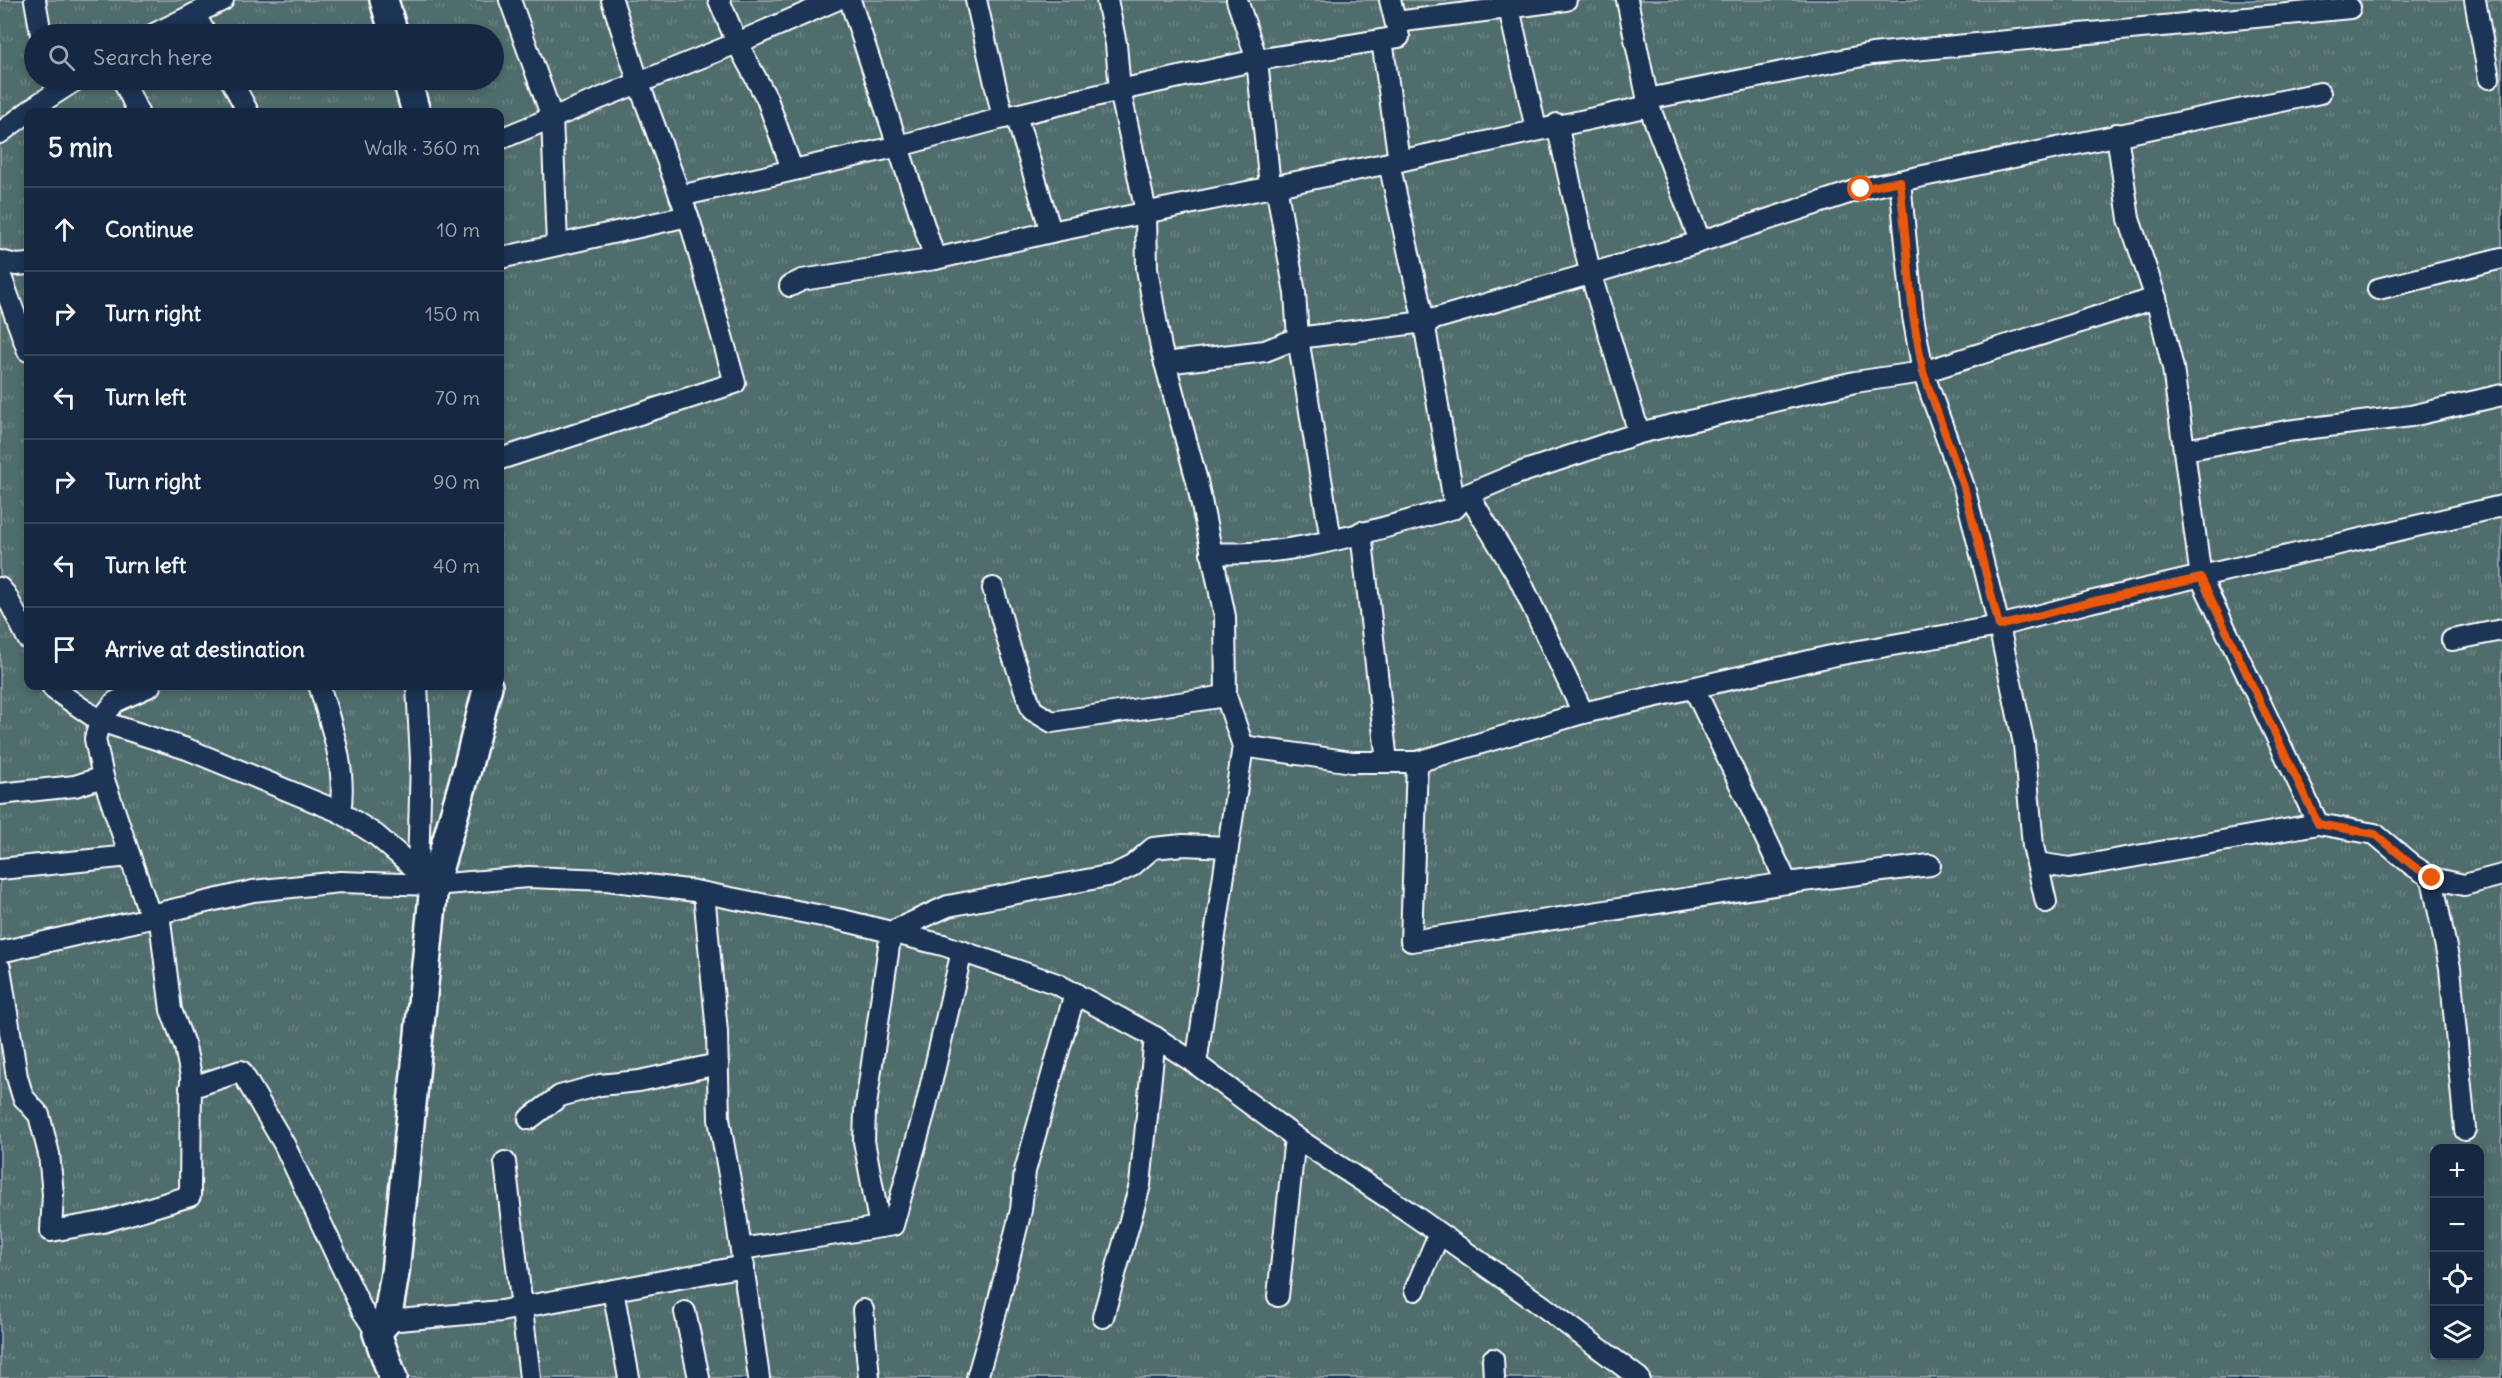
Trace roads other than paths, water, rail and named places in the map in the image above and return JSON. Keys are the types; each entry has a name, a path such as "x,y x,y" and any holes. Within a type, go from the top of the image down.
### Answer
{"street":[{"path":"35,0 39,24"},
{"path":"174,24 223,0"},
{"path":"384,0 391,24"},
{"path":"510,0 552,117 557,245"},
{"path":"504,458 735,383 688,216 639,84 612,0"},
{"path":"719,0 737,43 767,99 792,170"},
{"path":"504,137 639,84 836,0"},
{"path":"850,0 935,259"},
{"path":"976,0 1009,117 1051,232"},
{"path":"1107,0 1116,44 1120,90 1146,212 1148,269 1165,363 1197,481 1225,617 1226,696 1243,747 1196,1064"},
{"path":"1238,0 1257,60 1273,185 1295,293 1298,338 1331,540"},
{"path":"680,196 899,146 1120,90 1257,60 1399,37 1390,0"},
{"path":"1396,22 1502,6 1566,0"},
{"path":"1627,0 1649,102 1700,242"},
{"path":"2475,0 2489,78"},
{"path":"1502,6 1536,129"},
{"path":"790,286 802,280 935,259 1273,185 1394,162 1649,102 1872,54 2350,8"},
{"path":"194,14 200,24"},
{"path":"1382,40 1394,162 1461,501 1519,578 1583,713"},
{"path":"28,108 48,90"},
{"path":"128,90 136,108"},
{"path":"236,90 246,108"},
{"path":"410,90 415,108"},
{"path":"1165,363 1265,351 1298,338 1424,322 1590,272 1700,242 1861,189 2320,93"},
{"path":"0,133 24,111"},
{"path":"1557,124 1590,272 1639,434"},
{"path":"2117,134 2129,219 2156,298 2173,368 2201,578 2318,824"},
{"path":"1900,181 1913,316 1923,372 1964,487 1999,626 2024,744 2034,846 2046,902"},
{"path":"504,257 688,216"},
{"path":"2378,289 2502,258"},
{"path":"0,261 24,264"},
{"path":"0,274 24,340"},
{"path":"1211,553 1241,555 1284,550 1361,532 1461,501 1516,474 1639,434 1855,382 1923,372 2156,298"},
{"path":"2185,450 2287,431 2411,416 2502,395"},
{"path":"1243,747 1352,762 1417,762 1583,713 1831,657 1999,626 2090,602 2201,578 2388,531 2502,506"},
{"path":"1361,532 1387,762"},
{"path":"0,576 3,592 24,631"},
{"path":"993,588 1032,710 1052,722 1226,696"},
{"path":"2452,640 2502,630"},
{"path":"1694,688 1787,883"},
{"path":"57,690 100,721 187,749 340,812 376,835 426,878"},
{"path":"0,968 5,1039 23,1097 39,1115 49,1154 53,1194 51,1231 103,1222 190,1196 191,1076 185,1047 170,1000 155,915 130,856 103,777 95,739 100,721 115,702 141,690"},
{"path":"321,690 334,737 344,791 340,812"},
{"path":"393,1378 382,1327 395,1274 426,878 417,690"},
{"path":"426,878 467,769 487,690"},
{"path":"1417,762 1411,941 1787,883 1930,865"},
{"path":"0,794 75,786 103,777"},
{"path":"2037,863 2069,868 2318,824 2375,834 2412,865 2432,878 2464,885 2502,875"},
{"path":"891,932 948,906 1113,875 1132,866 1153,848 1183,845 1228,847"},
{"path":"0,869 130,856"},
{"path":"0,952 253,891 340,882 426,878 528,877 607,880 704,893 891,932 962,951 1057,984 1155,1037 1196,1064 1295,1137 1544,1307 1639,1378"},
{"path":"2432,878 2450,968 2465,1130"},
{"path":"704,893 718,1064 719,1119 743,1257 759,1378"},
{"path":"880,1227 864,1141 865,1112 891,932"},
{"path":"190,1088 241,1071 284,1144 362,1310 382,1327 522,1307 613,1290 743,1257 893,1225 925,1110 962,951"},
{"path":"977,1378 1021,1210 1025,1171 1075,993"},
{"path":"1104,1317 1140,1185 1155,1037"},
{"path":"528,1119 560,1096 600,1085 639,1080 718,1064"},
{"path":"1278,1296 1295,1137"},
{"path":"505,1162 530,1378"},
{"path":"1415,1290 1439,1234"},
{"path":"613,1290 629,1378"},
{"path":"863,1310 869,1378"},
{"path":"685,1312 699,1378"}]}
